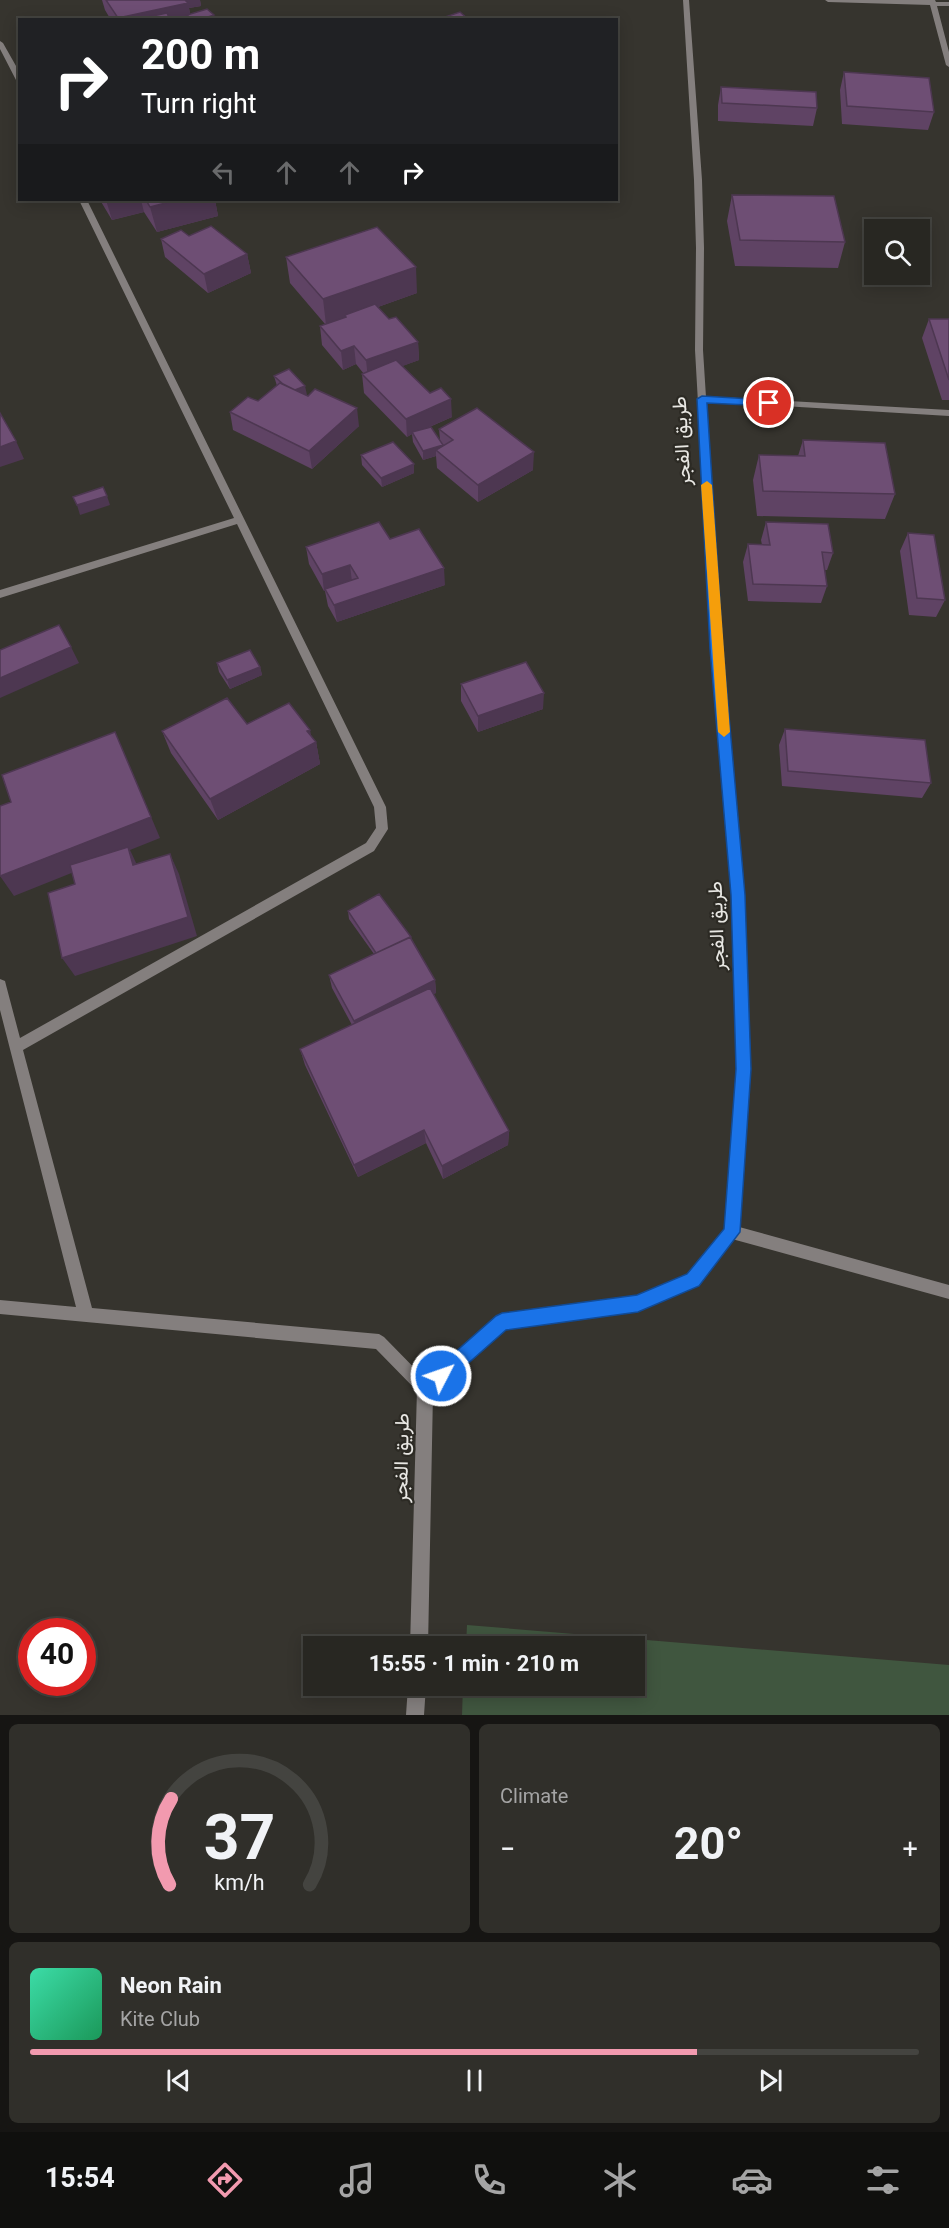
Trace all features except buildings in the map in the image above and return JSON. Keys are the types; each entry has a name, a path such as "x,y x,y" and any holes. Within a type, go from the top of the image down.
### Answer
{"street":[{"name":"طريق الفجر","path":"419,1636 425,1389 502,1322 638,1304 693,1280 732,1232 744,1069 739,907 717,649 699,350 698,180 686,0"},
{"path":"828,0 949,4"},
{"path":"933,2 949,64"},
{"path":"0,44 18,76"},
{"path":"16,1047 370,847 382,829 380,807 83,201"},
{"path":"702,399 949,412"},
{"path":"0,594 239,520"},
{"path":"0,985 86,1315"},
{"path":"732,1232 949,1292"},
{"path":"0,1307 379,1342 425,1389"},
{"path":"415,1715 416,1696"}],"green space":[{"path":"467,1625 600,1636 466,1636"},
{"path":"645,1640 949,1665 949,1715 462,1715 463,1696 645,1696"}],"slow traffic":[{"path":"707,485 724,732"}],"route":[{"path":"441,1376 502,1322 638,1304 693,1280 732,1232 744,1069 738,895 717,649 702,399 769,403"}]}
